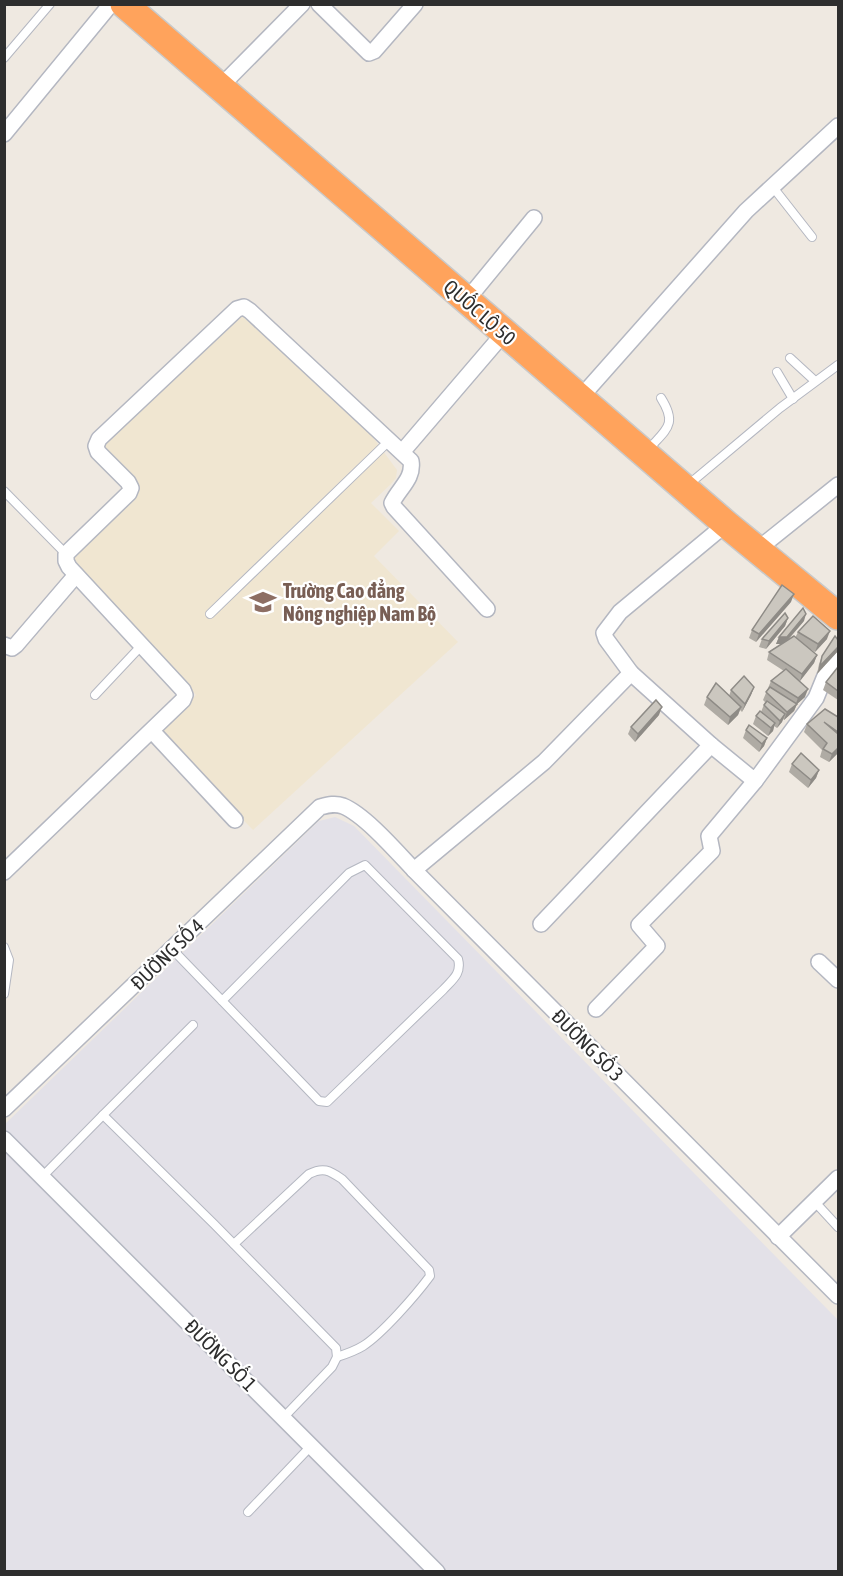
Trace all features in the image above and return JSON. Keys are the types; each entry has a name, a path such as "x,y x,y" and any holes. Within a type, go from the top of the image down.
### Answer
{"highway":[{"name":"QUỐC LỘ 50","path":"124,4 726,524 838,616"}],"street":[{"path":"4,134 111,4"},
{"path":"219,88 302,4"},
{"path":"319,4 369,53 374,51 416,4"},
{"path":"581,397 746,211 838,126"},
{"path":"466,301 534,218"},
{"path":"6,869 180,704 185,695 183,690 76,575 66,561 66,554 129,493 131,488 128,482 98,452 96,446 99,439 237,309 244,307 250,310 411,460 412,466 405,485 392,503 394,507 488,609"},
{"path":"403,451 504,333"},
{"path":"757,550 838,484"},
{"path":"726,524 620,612 604,633 631,673 755,781"},
{"path":"4,645 12,648 16,645 76,575"},
{"path":"596,1009 657,946 639,925 712,851 709,836 755,781 816,698 825,676 838,659"},
{"path":"414,870 544,762 631,673"},
{"path":"152,731 236,820"},
{"path":"541,924 711,745"},
{"name":"ĐƯỜNG SỐ 3","path":"332,804 342,805 356,812 838,1296"},
{"name":"ĐƯỜNG SỐ 4","path":"4,1110 320,807 332,804"},
{"path":"819,962 838,980"},
{"name":"ĐƯỜNG SỐ 1","path":"4,1139 437,1572"},
{"path":"778,1238 838,1178"}],"lane":[{"path":"4,58 50,4"},
{"path":"772,186 812,237"},
{"path":"790,358 815,381"},
{"path":"685,488 815,381 838,365"},
{"path":"777,372 793,399"},
{"path":"645,453 670,421 661,398"},
{"path":"210,614 390,440"},
{"path":"4,491 66,554"},
{"path":"95,696 142,645"},
{"path":"172,949 222,1001 319,1101 327,1102 458,974 459,959 365,865 349,873 222,1001"},
{"path":"4,947 9,960 4,994"},
{"path":"42,1177 193,1025"},
{"path":"103,1115 336,1348 337,1357 332,1367 284,1418"},
{"path":"234,1244 309,1174 319,1169 329,1170 342,1179 429,1270 430,1276 423,1286 374,1339 355,1351 337,1357"},
{"path":"814,1202 838,1227"},
{"path":"248,1512 311,1446"}],"shaded area":[{"name":"Trường Cao đẳng Nông nghiệp Nam Bộ","path":"241,315 366,428 397,470 396,478 371,503 399,531 374,556 458,642 253,830 158,732 196,695 69,562 70,558 139,485 100,446"},
{"path":"335,817 354,826 838,1320 838,1571 5,1572 5,1124 319,821"}],"building":[{"path":"782,585 794,594 759,634 752,630"},
{"path":"803,608 806,614 787,637 779,637"},
{"path":"785,613 788,618 769,641 762,639"},
{"path":"813,616 830,631 818,644 798,632"},
{"path":"794,636 817,655 802,674 769,652"},
{"path":"835,636 838,640 838,647 820,666 822,656"},
{"path":"838,667 838,691 826,682"},
{"path":"786,669 808,689 798,698 771,681"},
{"path":"744,676 754,687 745,704 731,690"},
{"path":"716,683 741,707 730,717 707,697"},
{"path":"770,687 797,704 787,712 766,692"},
{"path":"656,700 662,707 638,734 631,727"},
{"path":"767,701 785,714 780,721 764,705"},
{"path":"825,709 838,717 838,732 824,722 838,734 838,748 832,754 823,749 827,743 807,724"},
{"path":"760,711 775,723 771,728 756,716"},
{"path":"749,725 767,738 762,744 746,730"},
{"path":"801,753 819,770 811,780 792,764"}],"place":[{"name":"Trường Cao đẳng Nông nghiệp Nam Bộ","path":"263,602"}]}
